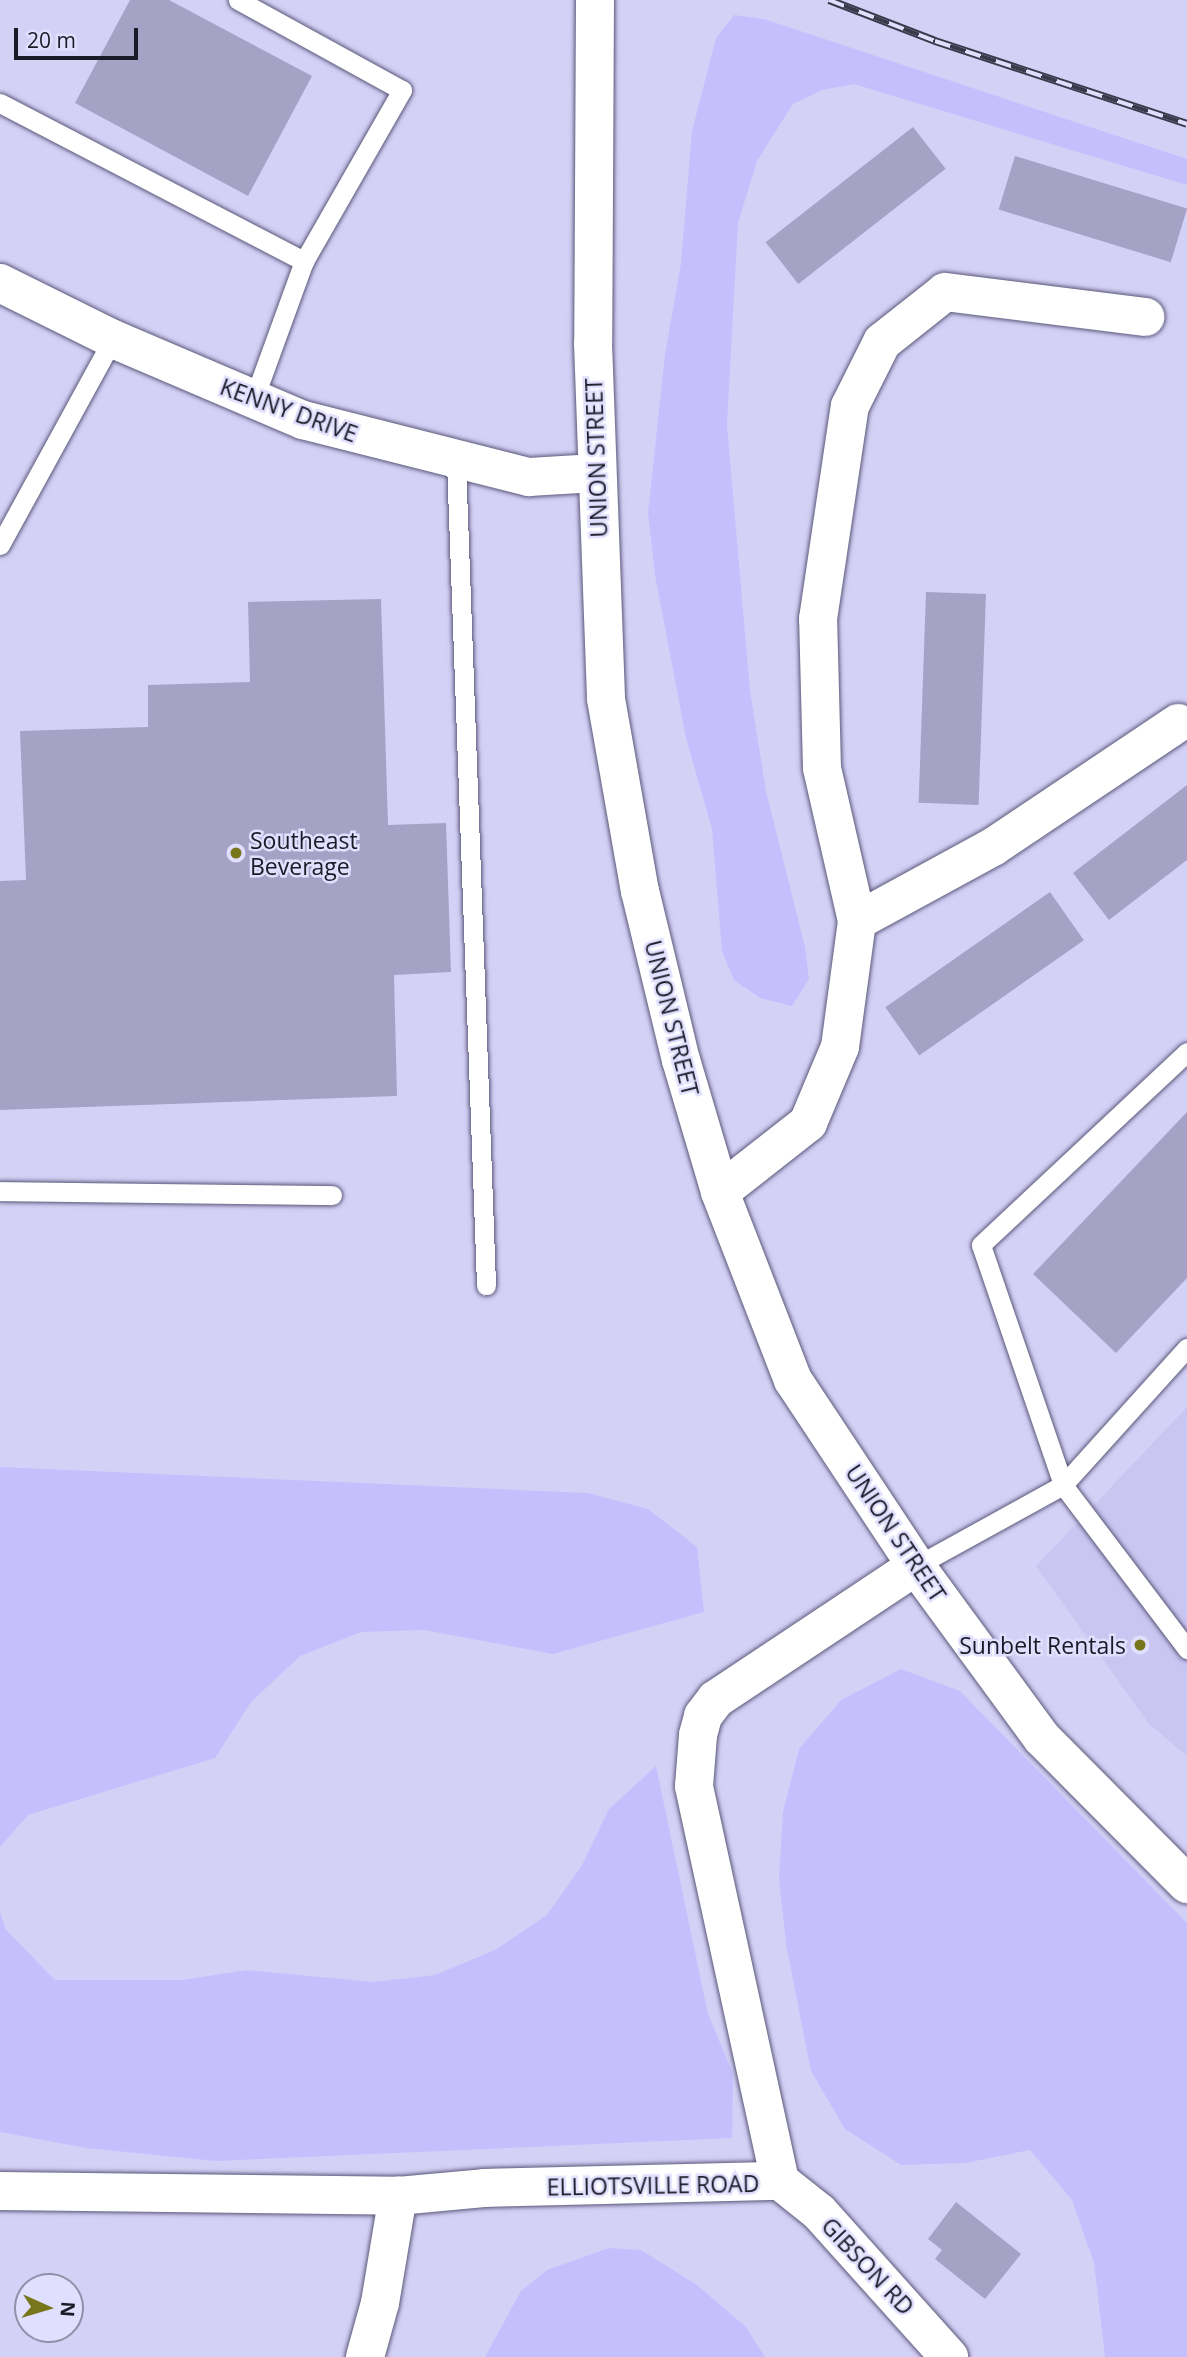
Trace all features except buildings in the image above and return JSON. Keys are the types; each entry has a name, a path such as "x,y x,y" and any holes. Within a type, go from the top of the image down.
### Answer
{"street":[{"name":"UNION STREET","path":"595,0 596,473 606,699 640,891 681,1060 720,1192 793,1380 916,1566 1042,1738 1187,1884"},
{"name":"KENNY DRIVE","path":"0,283 113,339 253,401 303,420 456,462 529,477 596,473"},
{"path":"720,1192 808,1123 840,1047 857,921 822,768 818,619 850,406 882,342 945,292 1145,317"},
{"path":"857,921 993,847 1178,723"},
{"name":"ELLIOTSVILLE ROAD","path":"0,2191 398,2196 484,2188 780,2181 694,1786 698,1735 703,1716 716,1699 916,1566"},
{"name":"GIBSON RD","path":"780,2181 819,2212 949,2357"},
{"path":"365,2357 380,2303 398,2196"}],"lane":[{"path":"238,0 402,90 304,261 253,401"},
{"path":"0,103 304,261"},
{"path":"0,545 113,339"},
{"path":"456,462 486,1285"},
{"path":"1187,1052 981,1245 1063,1485 1187,1649"},
{"path":"0,1191 332,1195"},
{"path":"916,1566 1063,1485 1187,1348"}],"shaded area":[{"path":"734,15 764,19 1187,159 1187,185 854,84 822,90 793,104 757,161 738,223 727,425 750,691 766,791 805,947 809,979 792,1006 760,998 734,980 722,951 712,829 686,738 655,575 648,513 665,355 681,263 692,131 716,38"},
{"name":"Sunbelt Rentals","path":"1187,1407 1187,1756 1149,1724 1036,1566"},
{"path":"0,1467 588,1493 648,1509 697,1547 704,1612 553,1654 424,1630 361,1632 300,1656 251,1702 215,1758 28,1815 0,1847"},
{"path":"901,1669 960,1691 1187,1923 1187,2357 1105,2357 1094,2263 1072,2200 1030,2150 965,2163 901,2165 845,2129 811,2071 786,1944 779,1879 783,1812 799,1749 841,1700"},
{"path":"656,1766 708,2014 733,2074 732,2138 216,2161 86,2148 0,2132 0,1912 6,1930 55,1980 182,1980 247,1970 373,1982 435,1975 495,1950 547,1915 582,1865 609,1809"},
{"path":"609,2248 641,2250 697,2285 746,2327 765,2357 485,2357 521,2291 547,2270"}],"railway":[{"path":"829,0 935,41 1187,124"}],"place":[{"name":"Southeast Beverage","path":"236,853"},
{"name":"Sunbelt Rentals","path":"1140,1645"}]}
